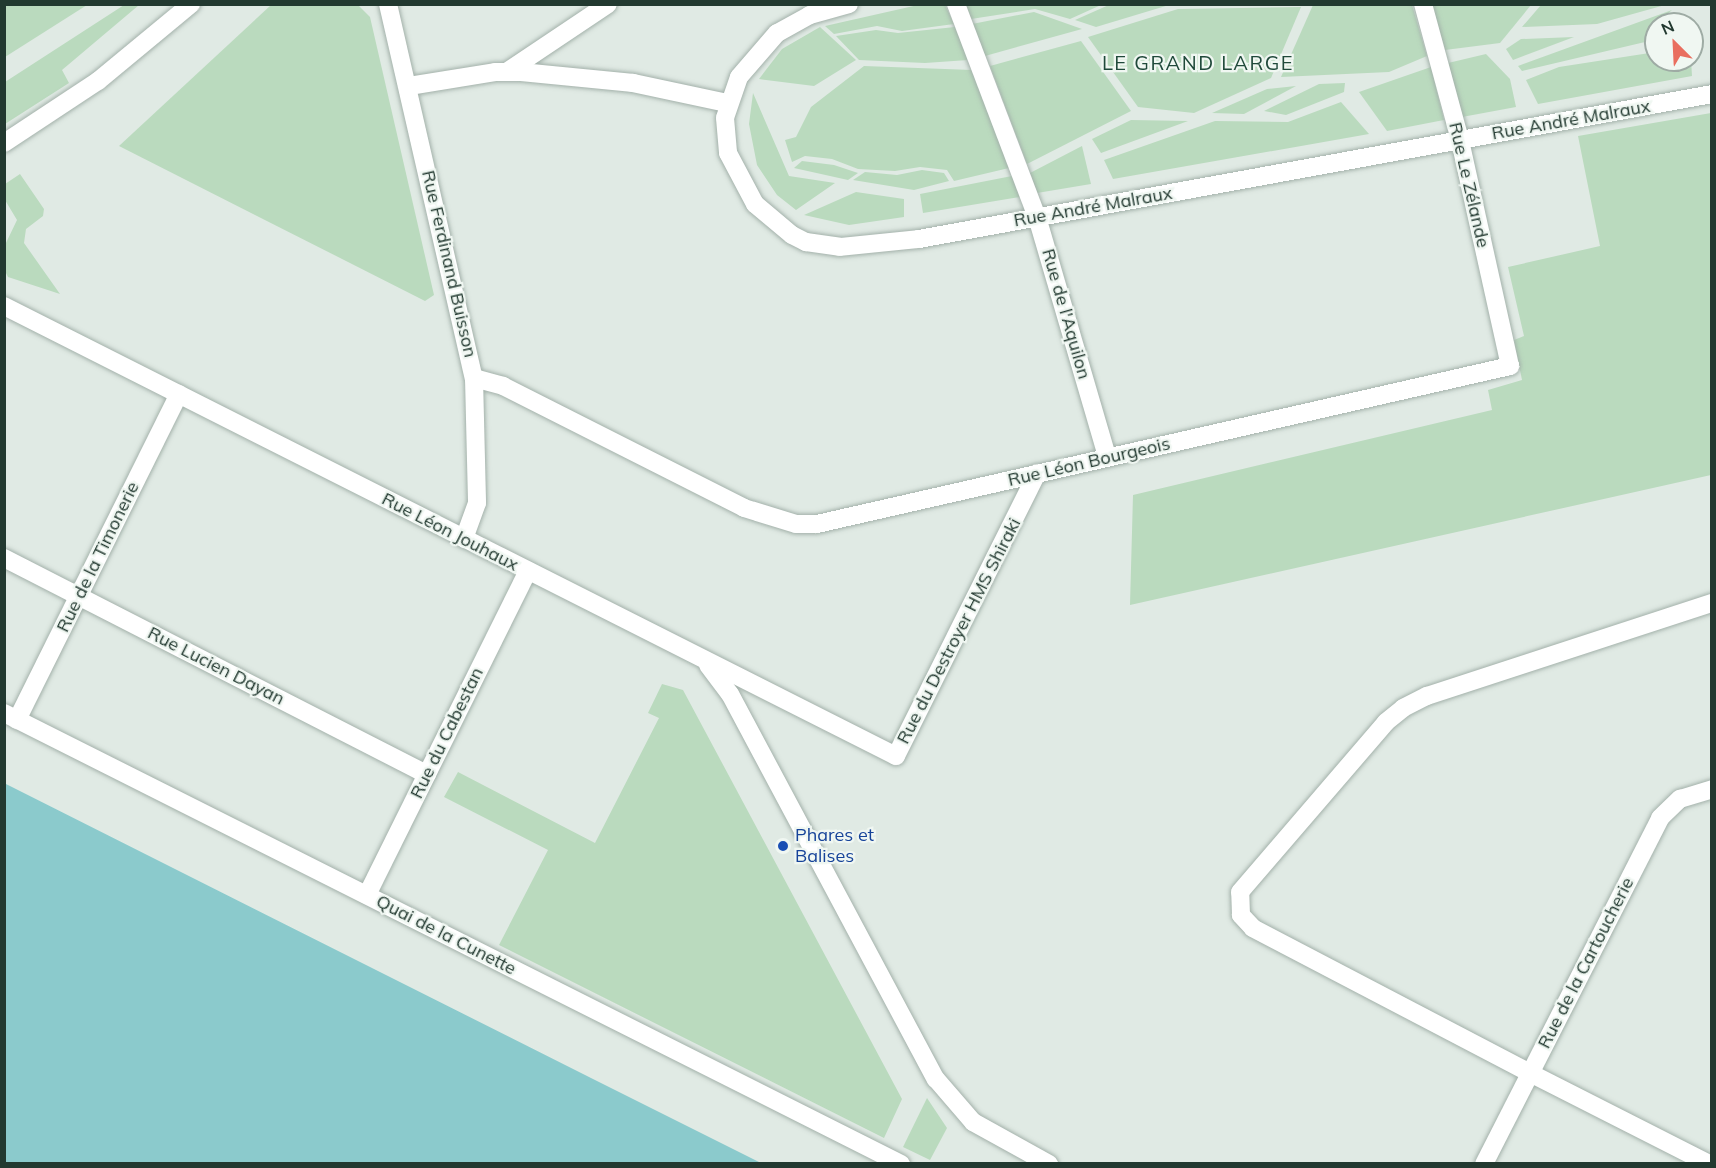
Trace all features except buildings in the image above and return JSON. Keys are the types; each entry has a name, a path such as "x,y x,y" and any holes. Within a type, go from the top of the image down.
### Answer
{"street":[{"path":"6,143 98,81 191,4"},
{"name":"Rue Ferdinand Buisson","path":"388,4 474,378 503,386 674,473"},
{"path":"508,71 608,4"},
{"path":"408,86 508,71 633,83 727,103 752,59 777,33 810,15 849,4"},
{"name":"Rue de l'Aquilon","path":"956,4 1037,217 1107,457"},
{"name":"Rue Le Zélande","path":"1423,4 1460,140 1510,366"},
{"name":"Rue André Malraux","path":"727,103 728,153 744,190 768,217 806,242 840,247 882,245 1712,94"},
{"name":"Rue Léon Jouhaux","path":"4,306 896,756"},
{"name":"Rue Léon Bourgeois","path":"674,473 761,516 807,524 836,521 1510,366"},
{"path":"464,539 477,503 474,378"},
{"name":"Rue de la Timonerie","path":"11,716 79,596 179,394"},
{"name":"Rue du Destroyer HMS Shiraki","path":"896,756 1037,474"},
{"name":"Rue Lucien Dayan","path":"4,558 427,774"},
{"name":"Rue du Cabestan","path":"367,895 528,571"},
{"path":"1709,1164 1253,928 1240,915 1240,892 1386,722 1403,708 1427,696 1712,603"},
{"path":"703,660 730,694 936,1080 973,1122 1049,1164"},
{"name":"Quai de la Cunette","path":"11,716 894,1160"},
{"name":"Rue de la Cartoucherie","path":"1484,1164 1660,818 1680,799 1712,789"}],"green space":[{"path":"5,4 87,4 87,5 5,57"},
{"path":"1111,4 1169,5 1096,27 1075,20"},
{"path":"124,5 139,5 62,70 69,83 5,124 5,82"},
{"path":"271,5 358,5 370,17 434,295 425,301 119,146"},
{"path":"918,5 945,5 954,24 902,31 877,26 834,34 825,26"},
{"path":"965,5 1101,5 1070,19 1035,9 971,19"},
{"path":"1313,5 1412,5 1427,56 1389,72 1281,77"},
{"path":"1432,5 1531,5 1500,43 1445,50"},
{"path":"1541,5 1665,5 1597,24 1522,27"},
{"path":"1301,7 1271,78 1194,113 1138,107 1088,37 1178,9"},
{"path":"1034,12 1082,29 985,56 972,24"},
{"path":"1644,20 1644,42 1522,71 1518,66"},
{"path":"820,27 856,60 814,86 759,79 782,49"},
{"path":"955,27 968,60 925,63 859,60 836,36 876,30 898,33"},
{"path":"1574,37 1513,60 1506,49 1521,39"},
{"path":"1081,41 1131,111 1027,164 990,66"},
{"path":"1486,54 1510,79 1516,107 1462,117 1448,63"},
{"path":"1644,54 1644,72 1692,72 1692,76 1538,104 1526,80 1559,67"},
{"path":"864,66 972,70 1009,168 954,181 947,170 920,167 895,171 858,169 832,159 805,156 792,162 785,140 796,137 811,107"},
{"path":"1431,67 1444,120 1387,131 1359,92"},
{"path":"1345,83 1344,92 1286,115 1264,111 1319,84"},
{"path":"1296,86 1244,114 1212,113 1267,89"},
{"path":"753,93 789,176 835,183 796,210 777,195 757,165 749,124"},
{"path":"1341,102 1369,134 1113,179 1104,160 1215,121 1288,122"},
{"path":"1711,113 1711,475 1130,605 1133,495 1492,410 1488,390 1522,380 1514,340 1524,336 1508,267 1600,246 1578,136"},
{"path":"1131,120 1188,121 1101,153 1092,139"},
{"path":"1082,146 1091,184 1037,193 1030,173"},
{"path":"802,161 834,165 858,173 848,180 794,168"},
{"path":"922,170 944,173 949,181 914,190 853,180 865,172 897,175"},
{"path":"20,174 44,209 43,216 26,229 24,243 60,294 8,277 5,271 5,245 17,220 5,200 5,184"},
{"path":"1012,176 1020,197 923,213 920,194"},
{"path":"856,192 904,199 904,217 849,225 804,215"},
{"path":"662,684 683,690 902,1099 884,1138 499,945 548,850 444,797 458,772 595,843 659,718 648,713"},
{"path":"927,1098 947,1128 930,1160 903,1147"}],"water":[{"path":"4,783 591,1078 761,1163 5,1163"}],"place":[{"name":"Phares et Balises","path":"783,846"}],"district":[{"name":"LE GRAND LARGE","path":"1198,62"}]}
